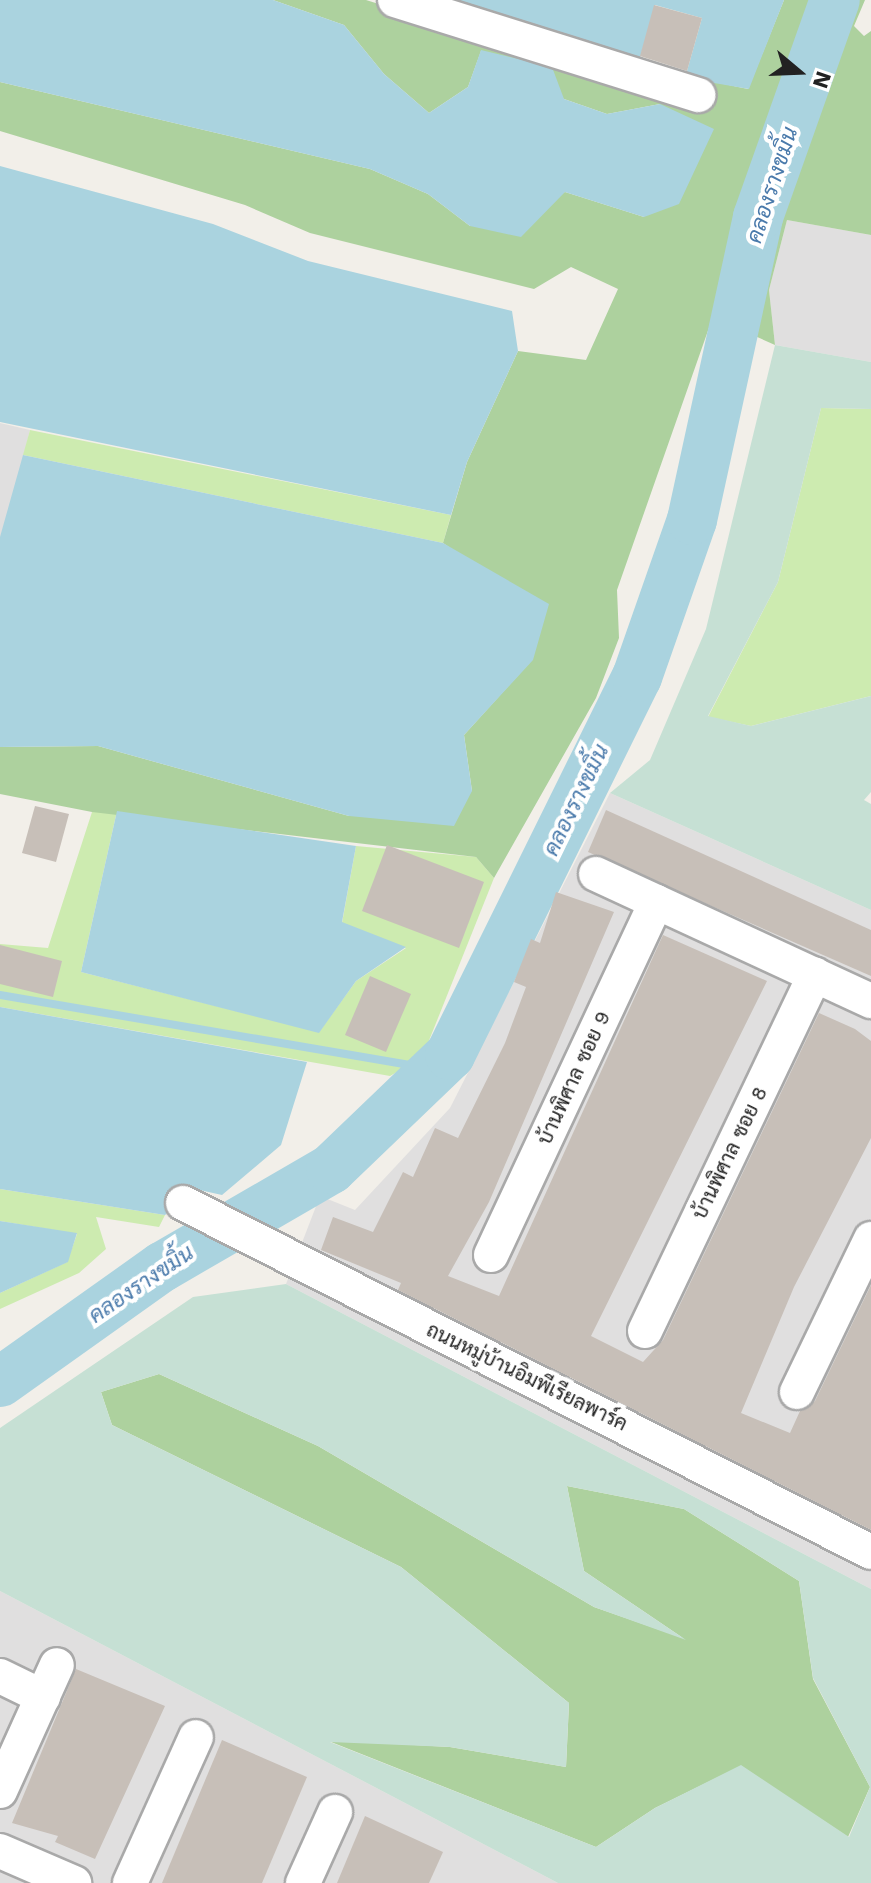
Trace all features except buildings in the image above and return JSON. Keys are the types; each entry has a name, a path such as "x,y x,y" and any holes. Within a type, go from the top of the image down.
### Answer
{"street":[{"path":"395,0 698,95"},
{"path":"596,874 871,1001"},
{"name":"บ้านพิศาล ซอย 9","path":"491,1255 656,902"},
{"name":"บ้านพิศาล ซอย 8","path":"645,1331 815,974"},
{"name":"ถนนหมู่บ้านอิมพีเรียลพาร์ค","path":"183,1203 315,1273 871,1552"},
{"path":"797,1392 871,1239"},
{"path":"0,1791 57,1665"},
{"path":"0,1676 43,1697"},
{"path":"130,1883 196,1737"},
{"path":"303,1883 335,1812"},
{"path":"0,1851 74,1883"}],"shaded area":[{"path":"787,220 871,235 871,362 775,345 769,290"},
{"path":"0,423 30,430 4,536 0,537"},
{"path":"610,793 871,910 871,1589 286,1284 320,1196 355,1210 450,1108"},
{"path":"0,1591 558,1883 0,1883"}],"green space":[{"path":"273,0 366,0 459,29 748,89 784,0 824,0 617,590 619,638 596,698 494,878 476,857 92,812 0,794 0,747 98,746 349,816 472,791 464,735 532,660 479,568 443,543 467,462 518,351 586,360 618,289 571,267 534,289 310,233 245,205 0,131 0,82 370,169 428,194 470,226 565,192 644,217 660,104 607,114 564,99 481,51 468,87 429,113 384,74 344,25"},
{"path":"853,0 865,0 854,26 864,36 871,31 871,235 787,220 769,290 775,345 755,336 767,230"},
{"path":"775,345 871,362 871,409 821,408 778,582 708,716 751,726 871,696 871,792 864,800 871,804 871,910 610,793 650,760 706,629"},
{"path":"821,408 871,409 871,696 751,726 708,717 778,582"},
{"path":"30,430 451,515 443,543 23,455"},
{"path":"117,811 81,972 319,1032 356,981 406,948 342,923 356,846 476,857 494,878 422,1058 390,1076 0,1007 0,944 48,948 92,812"},
{"path":"0,1189 165,1215 159,1227 96,1217 106,1249 79,1273 0,1309 0,1293 67,1262 77,1234 0,1221"},
{"path":"286,1284 871,1589 871,1883 558,1883 0,1591 0,1428 193,1297","holes":["159,1374 318,1446 594,1607 686,1640 584,1571 567,1486 684,1509 799,1581 813,1678 870,1787 849,1837 741,1765 655,1808 596,1847 330,1742 450,1747 566,1767 569,1703 401,1567 112,1425 101,1392"]},
{"path":"159,1374 318,1446 594,1607 683,1638 584,1571 567,1486 684,1509 799,1581 813,1679 870,1787 848,1837 741,1766 655,1808 596,1847 326,1740 450,1747 566,1767 569,1703 401,1567 112,1425 101,1392"}],"water":[{"path":"0,0 273,0 344,25 384,74 429,113 468,87 481,50 552,67 564,99 607,114 660,104 714,129 679,204 644,217 565,192 521,237 470,226 428,194 370,169 0,82"},
{"path":"422,0 784,0 749,89 685,78 702,18 655,5 638,65"},
{"path":"0,166 213,224 308,261 512,311 518,351 467,462 451,515 0,422"},
{"path":"23,455 443,543 549,604 533,660 464,735 472,791 454,826 349,816 98,746 0,747 0,537"},
{"path":"117,811 356,846 342,922 406,947 356,981 319,1033 81,972"},
{"path":"0,1007 307,1062 281,1145 222,1195 195,1189 165,1215 0,1189"},
{"path":"0,1221 77,1233 68,1262 0,1293"}],"waterway":[{"name":"คลองรางขมิ้น","path":"0,1382 162,1267 331,1169 450,1055 637,677 692,520 758,217 835,0"},
{"path":"0,995 435,1069"}]}
